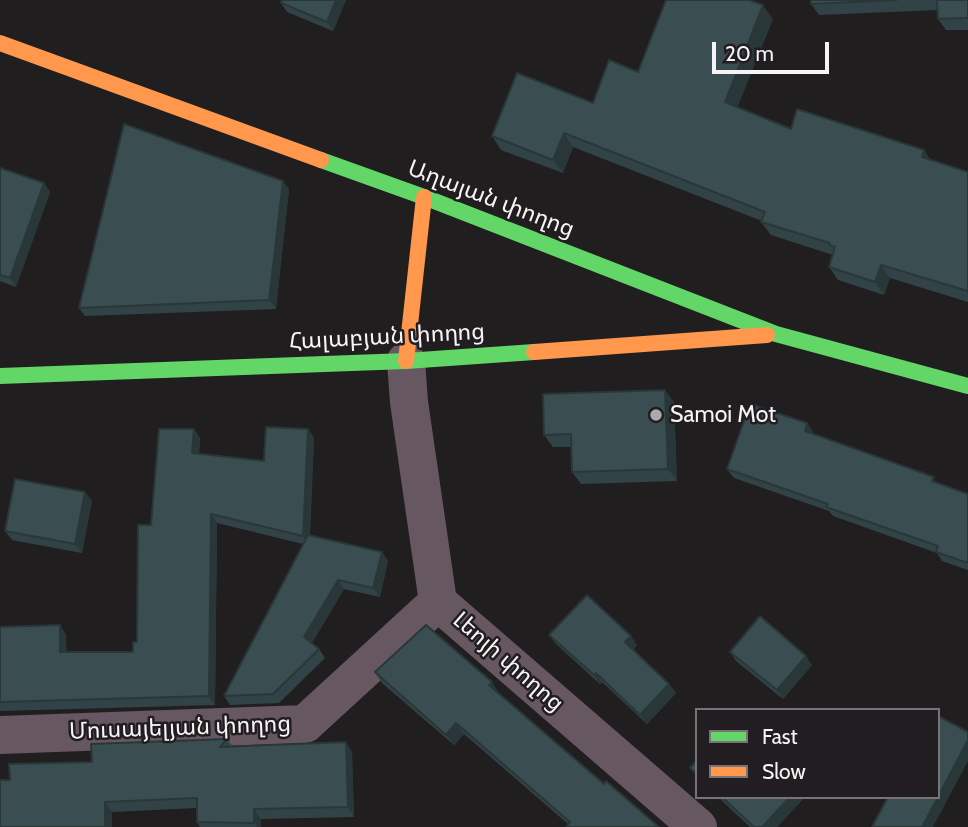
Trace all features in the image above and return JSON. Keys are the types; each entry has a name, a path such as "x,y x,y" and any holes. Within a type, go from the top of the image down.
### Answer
{"main road":[{"name":"Աղայան փողոց","path":"0,43 424,197 776,334 968,386"},
{"path":"407,361 424,197"},
{"name":"Հալաբյան փողոց","path":"0,376 407,361 776,334"}],"street":[{"name":"Լեոյի փողոց","path":"407,361 410,402 438,602 698,827"},
{"name":"Մուսայելյան փողոց","path":"0,735 305,724 438,602"}],"building":[{"path":"282,0 336,0 327,22 281,3"},
{"path":"666,0 749,0 763,5 725,102 791,129 797,109 924,150 922,157 968,172 968,291 881,265 875,282 829,267 835,247 829,245 830,243 761,222 765,212 564,133 553,160 492,136 517,73 593,103 609,60 638,72"},
{"path":"811,0 897,0 811,4"},
{"path":"937,0 968,0 968,18 938,19"},
{"path":"124,124 283,181 269,300 79,308"},
{"path":"0,168 44,183 10,278 0,275"},
{"path":"665,390 668,469 572,472 571,434 544,435 543,394"},
{"path":"750,404 807,423 805,431 934,477 932,481 968,494 968,563 936,552 938,546 727,469"},
{"path":"266,427 308,429 303,536 211,514 209,696 0,702 0,627 60,625 60,652 133,652 133,642 137,642 138,525 151,525 159,429 194,429 192,453 264,461"},
{"path":"15,479 85,492 75,544 5,531"},
{"path":"308,535 382,552 373,588 338,580 304,637 319,649 273,694 224,696"},
{"path":"587,595 631,636 625,642 669,684 640,715 596,673 594,675 549,635"},
{"path":"760,616 806,656 777,690 730,652"},
{"path":"426,625 492,682 489,685 604,784 606,781 659,827 566,827 570,822 456,723 446,735 375,672"},
{"path":"940,717 968,732 968,740 940,793"},
{"path":"227,739 220,747 346,742 348,807 254,809 254,823 197,822 197,798 105,802 105,827 0,827 0,780 10,780 9,764 92,762 91,744"},
{"path":"724,799 788,799 762,827 754,827"},
{"path":"887,799 937,799 922,827 872,827"}],"traffic: fast":[{"path":"321,160 424,197 776,334 968,386"},
{"path":"0,376 406,361 534,352"}],"traffic: slow":[{"path":"0,43 321,160"},
{"path":"406,361 424,197"},
{"path":"534,352 767,335"}],"place":[{"name":"Samoi Mot","path":"656,415"}]}
